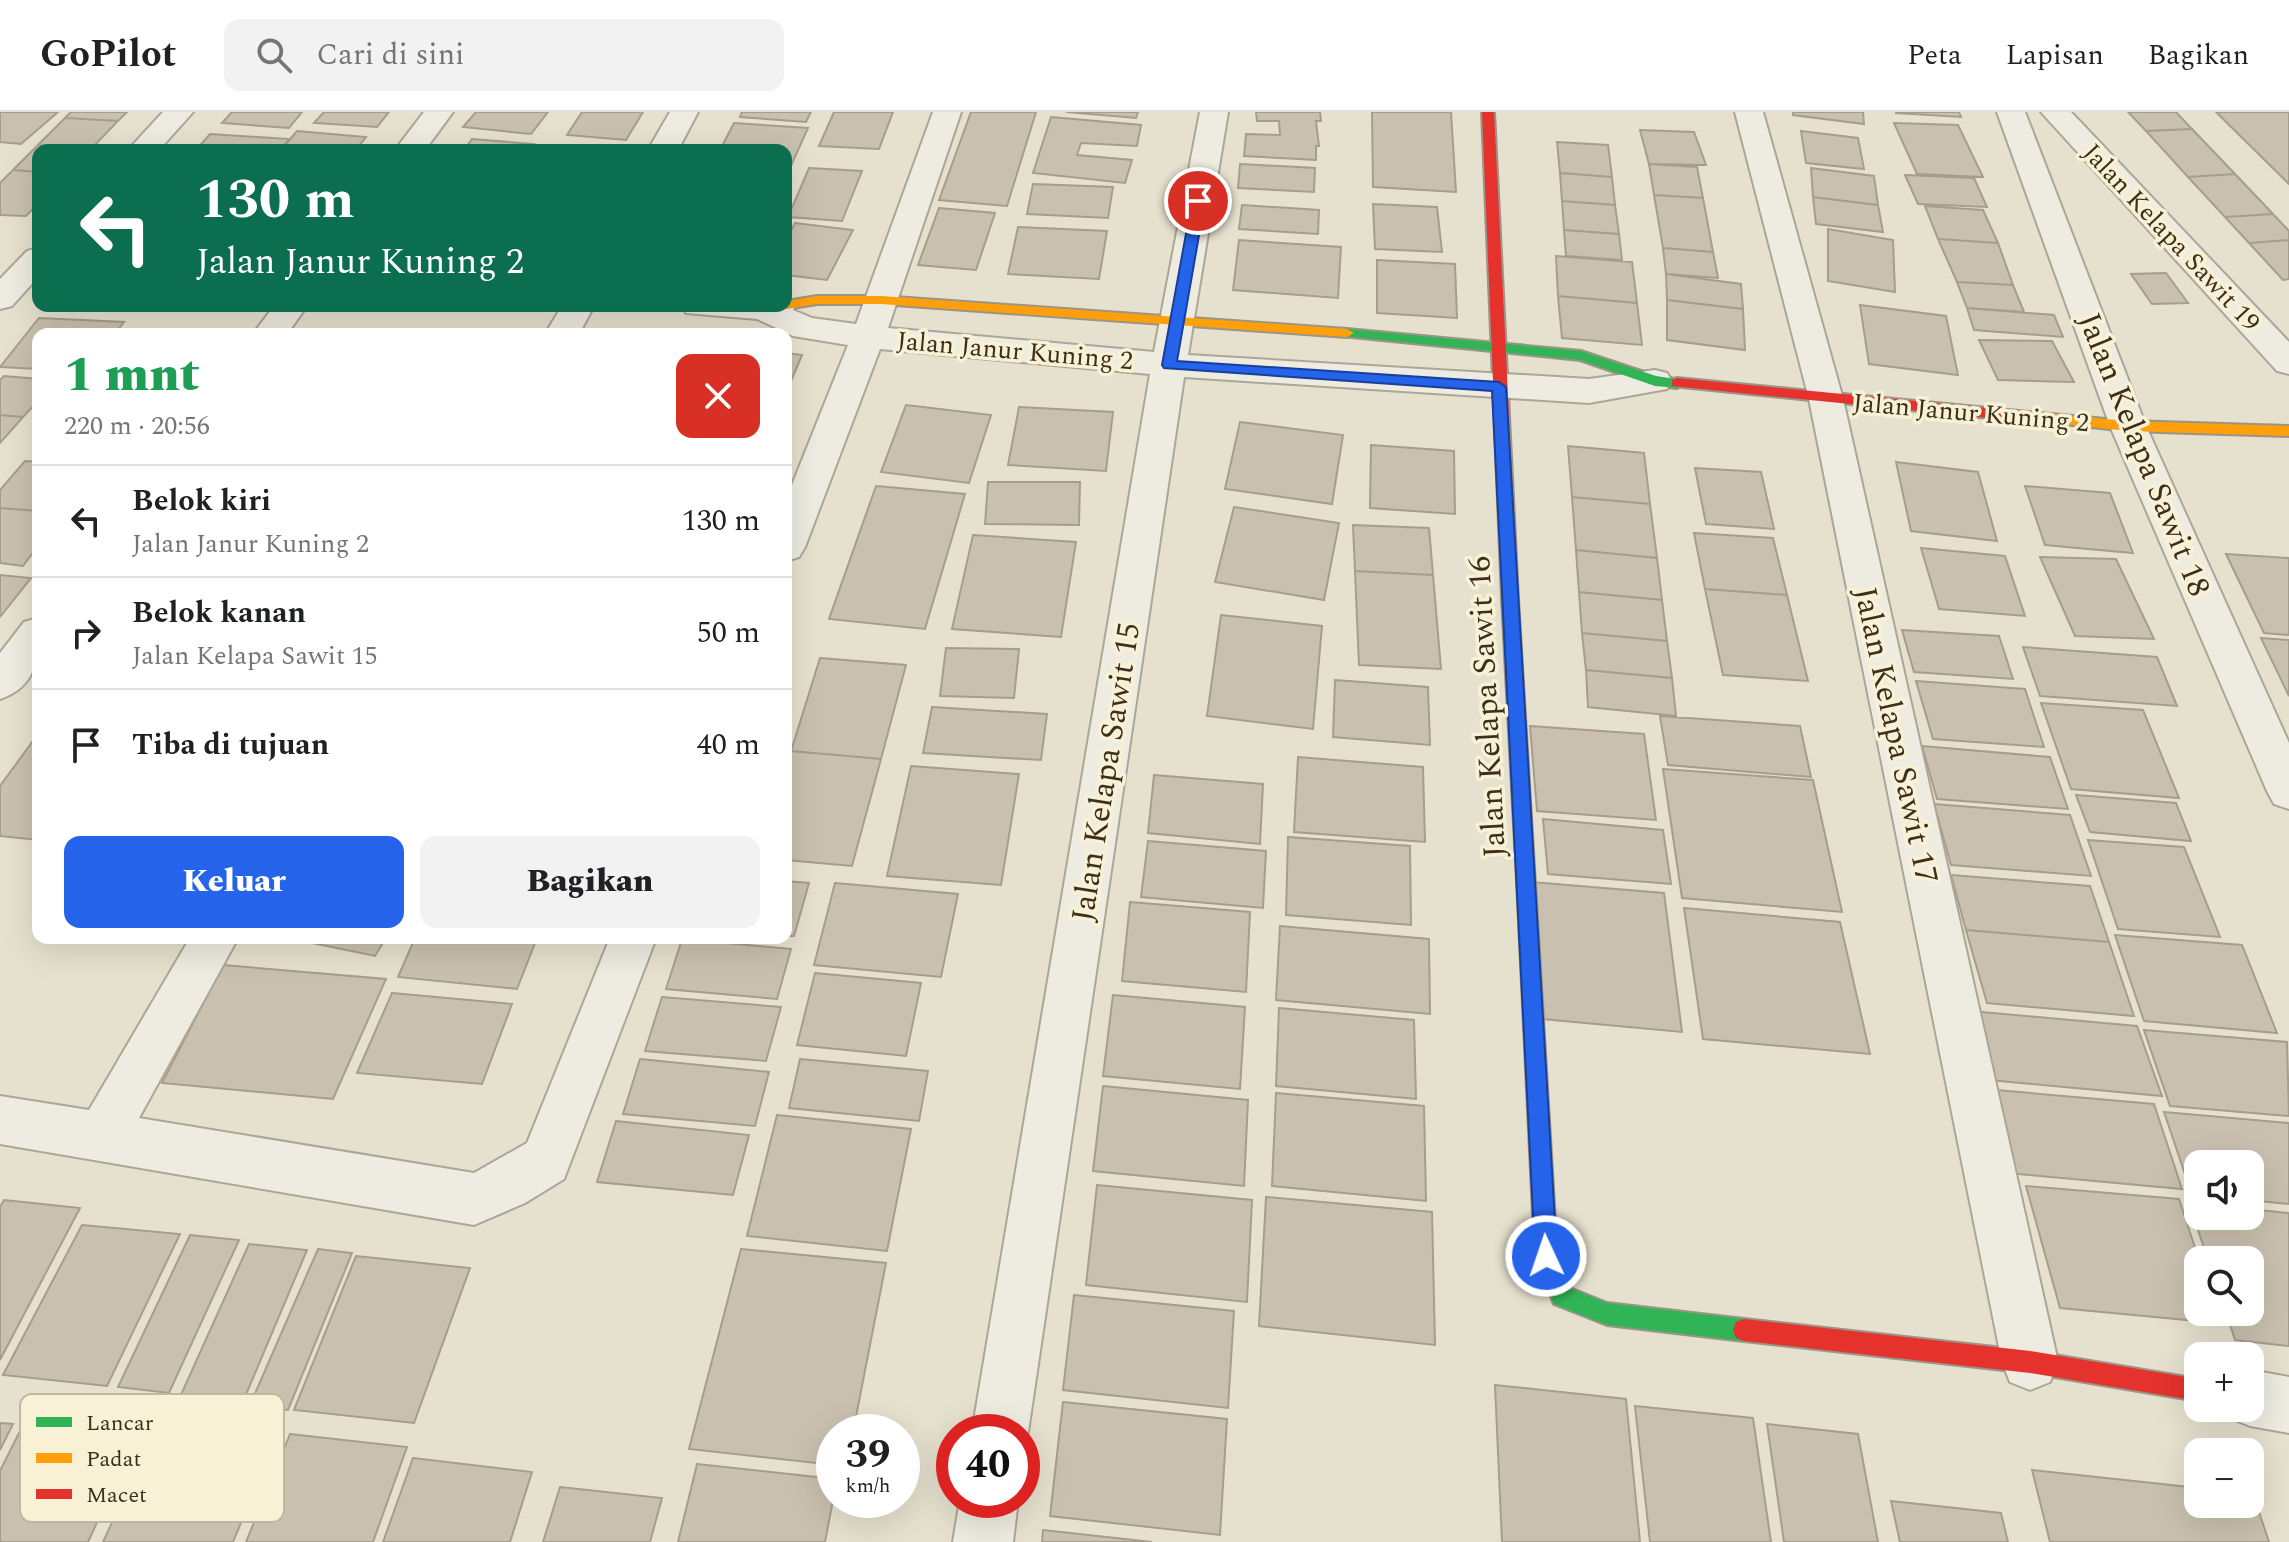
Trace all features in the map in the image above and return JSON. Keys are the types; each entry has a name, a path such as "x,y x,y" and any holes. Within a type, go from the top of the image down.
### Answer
{"street":[{"path":"149,144 179,112"},
{"path":"415,144 439,112"},
{"path":"666,144 684,112"},
{"path":"792,532 868,337 947,112"},
{"name":"Jalan Kelapa Sawit 15","path":"1003,1414 1169,365 1214,112"},
{"name":"Jalan Kelapa Sawit 16","path":"1488,112 1499,387 1546,1256 1562,1296 1607,1314 2030,1362"},
{"name":"Jalan Kelapa Sawit 17","path":"1749,112 1826,399 2030,1362"},
{"name":"Jalan Kelapa Sawit 18","path":"2011,112 2128,426 2289,791"},
{"name":"Jalan Kelapa Sawit 19","path":"2055,112 2289,363"},
{"path":"0,254 32,257"},
{"path":"0,299 32,264"},
{"name":"Jalan Janur Kuning 2","path":"792,304 817,300 881,300 1178,319 1497,346 1581,356 1655,381 2128,426 2289,431"},
{"name":"Jalan Janur Kuning 2","path":"783,312 805,328 868,337 1169,365 1589,391 1655,381"},
{"path":"0,683 32,641"},
{"path":"102,1135 212,944"},
{"path":"0,1120 474,1199 507,1185 546,1161 631,944"},
{"path":"2030,1362 2184,1388"},
{"path":"2264,1401 2289,1405"},
{"path":"983,1542 986,1518"}],"building":[{"path":"0,112 58,112 21,144 0,142"},
{"path":"71,112 127,112 118,121 65,118"},
{"path":"232,112 302,112 289,128 222,123"},
{"path":"324,112 389,112 377,127 314,123"},
{"path":"476,112 548,112 531,134 463,127"},
{"path":"582,112 643,112 626,140 567,135"},
{"path":"742,112 811,112 806,122 740,117"},
{"path":"834,112 893,112 879,149 819,146"},
{"path":"971,112 1036,112 1007,206 939,200"},
{"path":"1066,112 1138,112 1136,118"},
{"path":"1256,112 1320,112 1321,121 1316,121 1319,146 1316,146 1316,160 1244,156 1246,134 1280,135 1279,121 1257,121"},
{"path":"1372,112 1451,112 1456,192 1373,187"},
{"path":"1793,112 1863,112 1864,124 1793,115"},
{"path":"1959,112 1961,117 1896,113"},
{"path":"2128,112 2176,112 2192,129 2146,131"},
{"path":"2216,112 2289,112 2289,184"},
{"path":"1051,117 1141,125 1137,146 1081,143 1077,155 1132,160 1125,183 1033,173"},
{"path":"65,118 118,121 96,144 39,144"},
{"path":"734,123 808,128 792,164 792,144 723,144"},
{"path":"1894,123 1958,125 1983,177 1917,174"},
{"path":"2192,129 2235,174 2188,177 2146,131"},
{"path":"1640,130 1694,132 1706,165 1649,164"},
{"path":"297,131 366,137 361,144 286,144"},
{"path":"1801,131 1858,138 1864,169 1806,163"},
{"path":"210,134 289,139 285,144 201,144"},
{"path":"472,139 534,144 468,144"},
{"path":"1557,142 1608,145 1612,177 1560,173"},
{"path":"32,151 32,172 13,170"},
{"path":"1240,164 1315,168 1314,192 1238,188"},
{"path":"1649,164 1697,167 1703,198 1654,195"},
{"path":"809,168 862,171 842,221 792,217 792,208"},
{"path":"1811,168 1874,176 1878,205 1813,197"},
{"path":"13,170 32,172 32,210 26,216 0,215 0,183"},
{"path":"1560,173 1612,177 1615,205 1562,201"},
{"path":"2235,174 2273,214 2225,217 2188,177"},
{"path":"1905,175 1974,178 1987,207 1918,204"},
{"path":"1033,184 1113,187 1108,218 1027,214"},
{"path":"1654,195 1703,198 1713,252 1663,248"},
{"path":"1813,197 1878,205 1883,232 1816,224"},
{"path":"1562,201 1615,205 1619,234 1564,230"},
{"path":"1373,204 1437,207 1442,252 1375,249"},
{"path":"1242,205 1319,210 1318,234 1239,229"},
{"path":"1925,206 1983,210 1998,243 1938,239"},
{"path":"939,208 995,213 976,270 918,265"},
{"path":"2273,214 2289,231 2289,240 2249,243 2225,217"},
{"path":"795,223 853,230 827,280 792,276 792,229"},
{"path":"1018,227 1107,231 1099,279 1008,274"},
{"path":"1828,229 1893,240 1895,292 1828,281"},
{"path":"1564,230 1619,234 1622,260 1566,256"},
{"path":"1938,239 1998,243 2013,285 1957,282"},
{"path":"1239,240 1341,247 1338,298 1233,290"},
{"path":"2289,240 2289,279 2283,280 2249,243"},
{"path":"1663,248 1713,252 1718,278 1666,274"},
{"path":"1556,256 1632,262 1637,303 1558,296"},
{"path":"1377,260 1455,264 1457,318 1377,313"},
{"path":"2166,273 2188,303 2152,304 2131,274"},
{"path":"1666,274 1741,284 1743,309 1667,300"},
{"path":"1957,282 2013,285 2024,312 1967,308"},
{"path":"1558,296 1637,303 1642,345 1562,338"},
{"path":"1667,300 1743,309 1745,350 1667,340"},
{"path":"1860,305 1946,316 1958,375 1869,364"},
{"path":"1967,308 2054,315 2063,337 1974,330"},
{"path":"39,318 124,322 120,328 32,328 32,369 0,367"},
{"path":"1979,340 2052,341 2074,382 1998,380"},
{"path":"792,354 802,355 792,379"},
{"path":"4,376 32,378 32,407 23,417 0,415 0,380"},
{"path":"906,405 991,415 969,483 881,472"},
{"path":"1019,407 1113,412 1106,471 1008,465"},
{"path":"0,415 23,417 0,443"},
{"path":"1240,422 1343,435 1332,504 1225,489"},
{"path":"1371,445 1454,451 1455,514 1370,508"},
{"path":"1568,446 1644,453 1650,504 1572,497"},
{"path":"25,461 32,462 32,511 0,508 0,490"},
{"path":"1896,462 1978,472 1997,541 1911,531"},
{"path":"1695,468 1761,472 1774,529 1706,524"},
{"path":"988,482 1080,482 1079,525 985,524"},
{"path":"876,486 965,494 925,629 829,619"},
{"path":"2025,486 2110,493 2133,553 2045,545"},
{"path":"1572,497 1650,504 1657,558 1576,550"},
{"path":"1234,507 1339,523 1324,600 1215,582"},
{"path":"0,508 32,511 32,554 23,566 0,563"},
{"path":"1353,525 1429,528 1433,575 1355,571"},
{"path":"1694,533 1773,538 1787,595 1705,589"},
{"path":"973,535 1076,542 1061,637 952,629"},
{"path":"1921,548 2005,556 2025,616 1939,609"},
{"path":"1576,550 1657,558 1662,600 1579,592"},
{"path":"2226,554 2289,558 2289,635 2264,633"},
{"path":"2040,557 2116,559 2154,639 2075,636"},
{"path":"1355,571 1433,575 1441,669 1359,665"},
{"path":"0,575 31,578 0,617"},
{"path":"1705,589 1787,595 1808,681 1723,675"},
{"path":"1579,592 1662,600 1667,641 1582,633"},
{"path":"1221,615 1322,626 1313,729 1207,716"},
{"path":"1902,630 1999,636 2013,679 1914,672"},
{"path":"1582,633 1667,641 1672,678 1586,670"},
{"path":"2261,638 2289,640 2289,696"},
{"path":"2023,647 2157,657 2177,706 2040,696"},
{"path":"946,648 1019,649 1014,698 940,696"},
{"path":"820,658 906,665 881,759 792,751"},
{"path":"1586,670 1672,678 1676,716 1588,707"},
{"path":"1335,680 1428,687 1430,745 1333,737"},
{"path":"1916,681 2025,689 2044,747 1933,739"},
{"path":"2041,703 2143,710 2179,798 2071,789"},
{"path":"932,707 1047,714 1041,760 923,753"},
{"path":"1660,716 1800,726 1811,777 1668,765"},
{"path":"1530,726 1644,734 1656,820 1537,811"},
{"path":"32,742 32,839 0,836 0,786"},
{"path":"1922,746 2050,757 2068,809 1937,799"},
{"path":"792,751 881,759 852,866 792,861"},
{"path":"1298,757 1423,767 1425,842 1294,832"},
{"path":"911,766 1019,774 1001,885 887,876"},
{"path":"1663,769 1813,780 1842,912 1682,898"},
{"path":"1154,775 1263,784 1260,844 1148,833"},
{"path":"2076,795 2176,803 2191,841 2090,832"},
{"path":"1934,804 2070,815 2091,876 1951,865"},
{"path":"1543,819 1663,830 1671,884 1548,874"},
{"path":"1288,837 1410,846 1411,925 1286,915"},
{"path":"2088,840 2184,847 2220,937 2118,929"},
{"path":"1148,841 1266,851 1263,908 1141,897"},
{"path":"1951,875 2090,886 2109,942 1966,930"},
{"path":"792,882 809,883 794,936"},
{"path":"1531,882 1664,893 1682,1032 1542,1019"},
{"path":"835,883 958,894 941,977 814,965"},
{"path":"1130,902 1250,912 1246,992 1122,981"},
{"path":"1684,908 1840,922 1870,1054 1703,1039"},
{"path":"1280,926 1429,939 1430,1014 1276,1000"},
{"path":"1966,930 2109,942 2134,1016 1987,1003"},
{"path":"2115,935 2242,945 2277,1033 2144,1021"},
{"path":"317,944 382,944 375,956"},
{"path":"412,944 535,944 517,989 398,977"},
{"path":"680,944 736,944 791,949 777,999 666,989"},
{"path":"223,965 386,979 333,1099 162,1083"},
{"path":"815,973 921,983 906,1056 797,1045"},
{"path":"392,993 512,1004 482,1084 357,1073"},
{"path":"1113,995 1245,1007 1240,1089 1103,1076"},
{"path":"662,997 781,1007 766,1061 645,1051"},
{"path":"1279,1008 1414,1020 1416,1099 1276,1086"},
{"path":"1971,1011 2137,1026 2162,1096 1989,1080"},
{"path":"2144,1030 2287,1042 2289,1116 2170,1106"},
{"path":"640,1059 769,1072 755,1126 623,1114"},
{"path":"800,1059 928,1071 919,1121 789,1108"},
{"path":"1103,1086 1248,1100 1244,1186 1093,1171"},
{"path":"1985,1089 2154,1104 2182,1189 2008,1173"},
{"path":"1276,1093 1424,1106 1426,1201 1272,1186"},
{"path":"2164,1112 2289,1123 2289,1204 2264,1201 2264,1150 2184,1150 2184,1171"},
{"path":"777,1115 911,1129 887,1251 747,1236"},
{"path":"616,1121 749,1135 733,1195 597,1182"},
{"path":"1097,1185 1252,1200 1247,1302 1086,1285"},
{"path":"2026,1186 2179,1199 2184,1214 2184,1230 2189,1230 2194,1246 2184,1246 2184,1320 2060,1308"},
{"path":"1266,1197 1432,1212 1435,1345 1259,1326"},
{"path":"4,1200 80,1208 0,1360 0,1207"},
{"path":"2264,1210 2289,1213 2289,1346 2235,1340 2230,1326 2264,1326 2264,1246 2203,1246 2198,1230 2264,1230"},
{"path":"82,1225 180,1234 107,1386 3,1375"},
{"path":"190,1235 239,1240 169,1393 118,1387"},
{"path":"249,1244 307,1250 246,1394 181,1394"},
{"path":"318,1249 352,1253 288,1410 284,1409 284,1394 255,1394"},
{"path":"741,1249 886,1263 857,1414 816,1414 816,1463 689,1449"},
{"path":"356,1256 470,1268 414,1423 294,1410"},
{"path":"1074,1295 1234,1311 1228,1408 1063,1390"},
{"path":"1495,1385 1626,1399 1640,1542 1502,1542"},
{"path":"1063,1402 1227,1419 1220,1535 1050,1516"},
{"path":"1635,1406 1753,1418 1771,1542 1650,1542"},
{"path":"0,1423 13,1424 0,1450"},
{"path":"1767,1424 1858,1434 1878,1542 1784,1542"},
{"path":"20,1431 20,1522 97,1522 88,1542 0,1542 0,1471"},
{"path":"290,1434 407,1447 373,1542 246,1542 254,1522 284,1522 284,1449"},
{"path":"413,1458 532,1472 510,1542 383,1542"},
{"path":"697,1464 816,1477 816,1518 830,1518 825,1542 678,1542"},
{"path":"2032,1470 2184,1486 2184,1518 2261,1518 2269,1542 2050,1542"},
{"path":"560,1487 662,1498 650,1542 543,1542"},
{"path":"1891,1501 2001,1513 2008,1542 1900,1542"},
{"path":"112,1522 241,1522 233,1542 103,1542"},
{"path":"1043,1530 1152,1542 1042,1542"}],"traffic: fast":[{"path":"1347,333 1581,356 1655,381 1677,383"},
{"path":"1527,901 1546,1256 1562,1296 1607,1314 1744,1330"}],"traffic: slow":[{"path":"792,304 817,300 881,300 1347,333"},
{"path":"2029,417 2128,426 2289,431"},
{"path":"1510,599 1527,901"}],"traffic: jam":[{"path":"1488,112 1510,599"},
{"path":"1677,383 2029,417"},
{"path":"1744,1330 2030,1362 2184,1388"}],"route":[{"path":"1198,201 1169,365 1499,387 1546,1256"}]}
